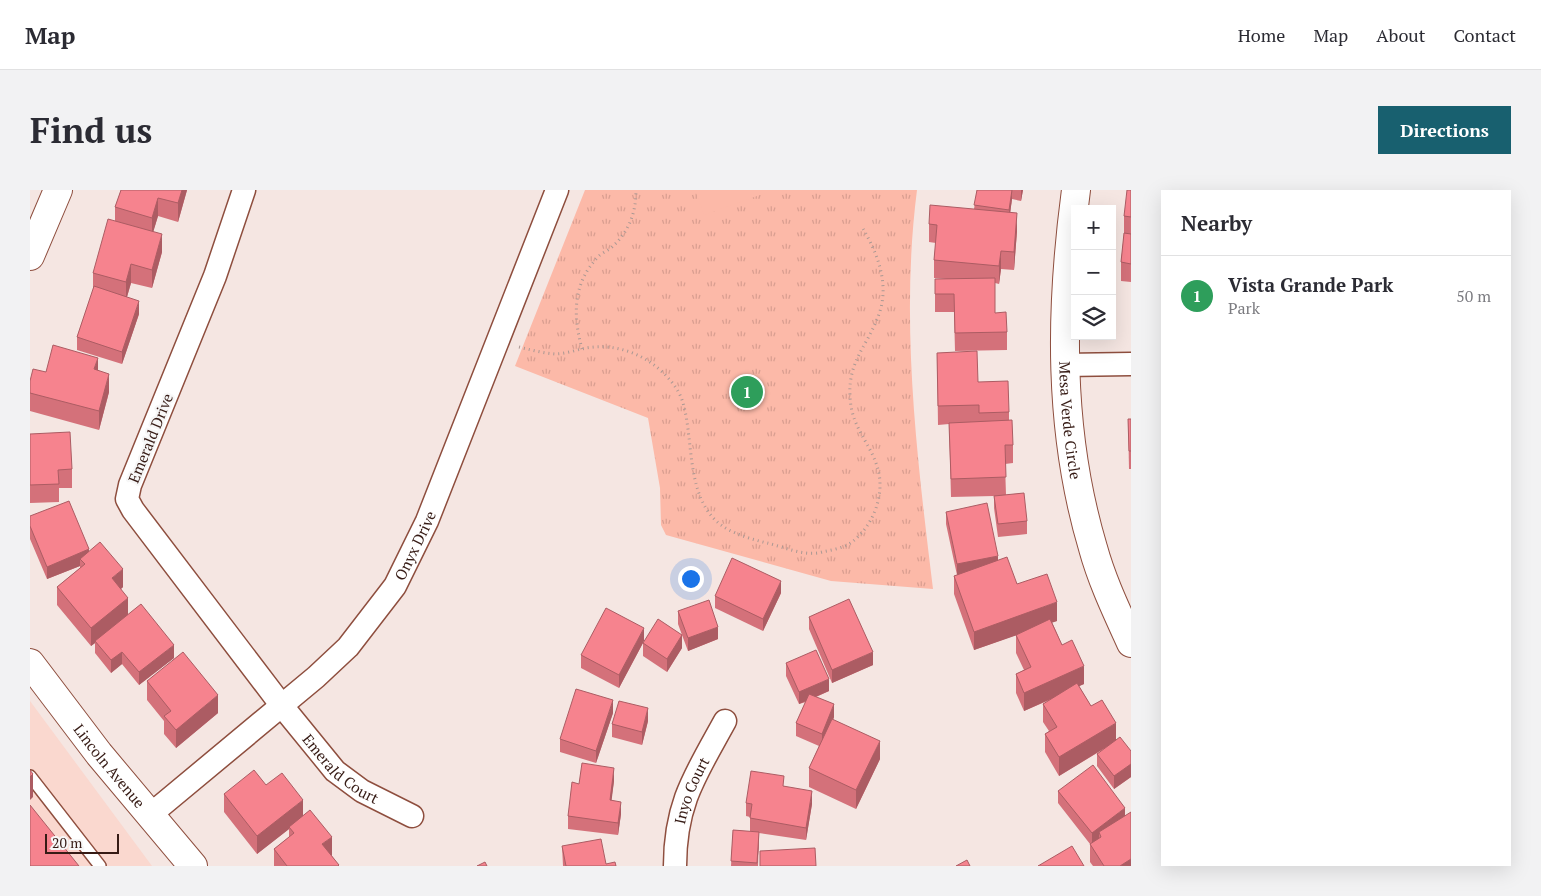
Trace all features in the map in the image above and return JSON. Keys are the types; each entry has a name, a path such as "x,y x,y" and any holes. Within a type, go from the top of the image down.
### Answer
{"street":[{"path":"30,256 58,190"},
{"name":"Emerald Drive","path":"244,190 215,276 130,485 127,500 282,706"},
{"name":"Onyx Drive","path":"150,815 282,706 348,647 395,586 412,554 557,190"},
{"name":"Mesa Verde Circle","path":"1076,190 1064,310 1064,365 1068,428 1080,497 1093,549 1112,602 1131,643"},
{"path":"1064,365 1131,364"},
{"name":"Lincoln Avenue","path":"30,663 99,754 193,866"},
{"name":"Emerald Court","path":"282,706 336,771 362,791 412,816"},
{"name":"Inyo Court","path":"675,866 678,822 683,802 726,721"}],"lane":[{"path":"30,776 100,866"}],"path":[{"path":"582,349 576,317 579,287 595,261 618,241 626,231 634,212 636,190"},
{"path":"518,346 555,354 582,349 613,347 639,356 654,365 676,387 683,402 697,489 706,509 728,530 771,544 817,554 851,543 875,513 879,497 877,466 858,432 850,402 849,389 861,347 880,313 882,294 878,255 862,226"}],"shaded area":[{"path":"30,701 152,866 30,866"}],"green space":[{"path":"585,190 917,190 912,240 910,340 916,440 933,589 831,581 666,535 661,525 660,488 648,418 515,366"},
{"path":"695,190 768,190 768,192 704,215"}],"building":[{"path":"121,190 182,190 178,203 158,198 152,218 115,207"},
{"path":"977,190 1012,190 1009,210 974,205"},
{"path":"1127,190 1131,190 1131,217 1124,216"},
{"path":"930,205 1017,213 1014,252 1001,251 999,266 934,260 937,225 929,224"},
{"path":"108,219 162,234 152,270 131,264 126,282 93,273"},
{"path":"1124,233 1131,234 1131,264 1121,262"},
{"path":"995,278 995,313 1006,312 1007,332 955,333 954,294 935,294 935,279"},
{"path":"94,286 139,301 122,352 77,337"},
{"path":"53,345 98,358 94,369 109,374 99,411 30,393 33,369 46,372"},
{"path":"977,351 978,382 1008,381 1009,412 979,413 979,405 938,406 937,353"},
{"path":"1128,419 1131,419 1131,451 1129,451"},
{"path":"1012,420 1013,445 1005,445 1006,477 951,479 949,423"},
{"path":"70,432 72,469 58,470 59,484 30,485 30,434"},
{"path":"1024,493 1027,521 998,524 994,496"},
{"path":"69,501 89,549 47,567 30,526 30,516"},
{"path":"987,503 998,556 957,564 946,512"},
{"path":"100,542 123,569 112,578 128,598 91,628 57,587 85,564 80,559"},
{"path":"1007,557 1017,584 1047,574 1057,602 974,632 954,576"},
{"path":"732,558 781,581 763,619 715,596"},
{"path":"849,599 873,652 832,670 809,617"},
{"path":"709,600 718,627 688,638 678,611"},
{"path":"141,604 174,645 139,672 122,652 111,660 95,641"},
{"path":"606,608 644,628 619,675 581,655"},
{"path":"658,619 682,635 667,659 643,643"},
{"path":"1050,619 1062,645 1072,640 1084,666 1024,693 1016,674 1031,667 1016,635"},
{"path":"816,650 829,679 799,692 786,663"},
{"path":"183,652 218,695 176,730 164,716 171,711 147,681"},
{"path":"1077,683 1091,706 1102,700 1116,723 1059,757 1045,734 1057,727 1043,704"},
{"path":"576,689 613,700 596,751 560,739"},
{"path":"809,694 834,704 822,734 796,723"},
{"path":"619,701 648,708 642,732 612,724"},
{"path":"832,719 880,741 856,790 809,768"},
{"path":"1120,737 1131,751 1131,764 1114,776 1097,754"},
{"path":"582,763 614,768 610,800 621,802 618,823 568,816 572,782 579,784"},
{"path":"1093,765 1125,808 1092,833 1058,791"},
{"path":"254,770 266,785 282,773 303,800 257,836 224,794"},
{"path":"751,771 784,776 783,786 812,791 806,828 750,818 752,804 746,803"},
{"path":"30,805 79,866 30,866"},
{"path":"310,810 332,837 322,844 338,866 287,866 274,849 294,833 289,827"},
{"path":"1131,812 1131,859 1120,866 1104,866 1090,844 1101,837 1099,832"},
{"path":"733,830 759,832 757,863 731,861"},
{"path":"601,839 606,864 615,862 616,866 566,866 562,846"},
{"path":"1072,846 1084,866 1038,866"},
{"path":"815,848 816,866 760,866 760,851"},
{"path":"967,860 970,866 956,866"},
{"path":"485,862 487,866 477,866"}],"place":[{"name":"Vista Grande Park","path":"747,392"}]}
